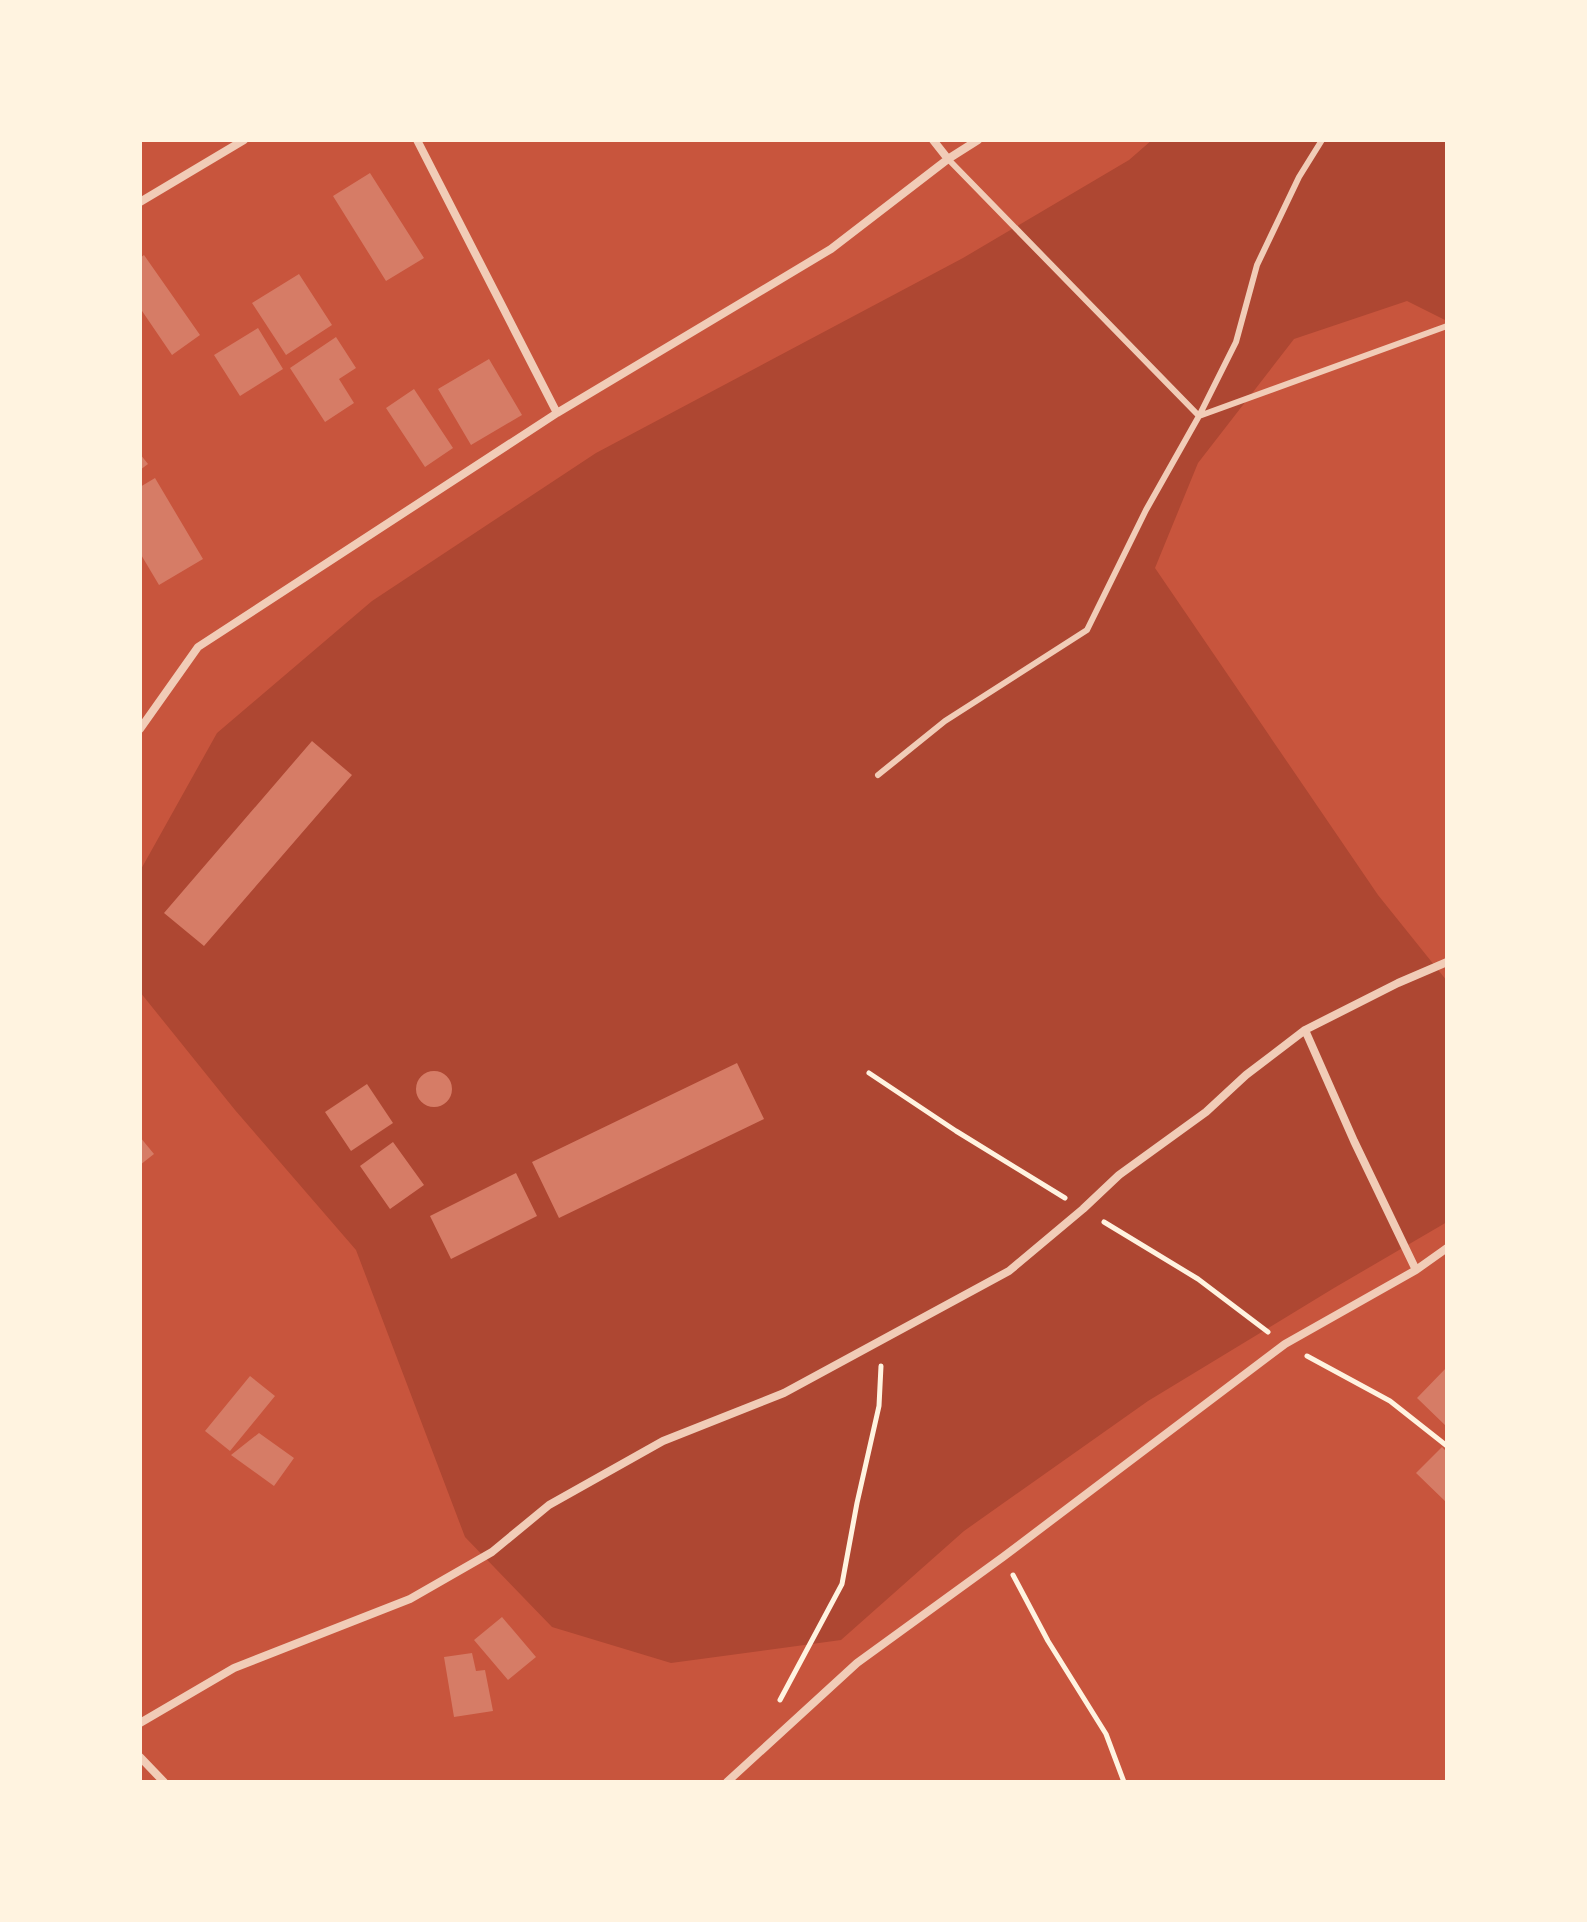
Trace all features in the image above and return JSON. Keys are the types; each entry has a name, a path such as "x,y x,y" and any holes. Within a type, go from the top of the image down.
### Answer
{"street":[{"path":"140,202 244,140"},
{"path":"417,140 557,413"},
{"path":"933,140 948,159"},
{"path":"140,729 198,647 557,413 831,249 948,159 978,140"},
{"path":"140,1723 234,1668 410,1599 492,1552 549,1505 663,1441 784,1393 1009,1271 1119,1175 1206,1112 1246,1075 1305,1030 1447,962"},
{"path":"1305,1030 1416,1270"},
{"path":"727,1782 857,1663 1285,1344 1416,1270 1447,1248"},
{"path":"140,1757 164,1782"}],"lane":[{"path":"878,775 945,721 1087,630 1146,510 1236,342 1257,265 1299,177 1322,140"},
{"path":"948,159 1199,416"},
{"path":"1199,416 1447,326"}],"path":[{"path":"869,1073 956,1131 1198,1279 1285,1344 1390,1401 1447,1446"},
{"path":"777,1705 842,1584 879,1406 882,1341"},
{"path":"1003,1557 1048,1641 1106,1734 1124,1782"}],"shaded area":[{"path":"1152,140 1444,140 1447,144 1447,321 1407,301 1294,339 1198,463 1155,568 1378,895 1447,981 1447,1222 1148,1401 964,1531 841,1640 671,1663 552,1627 465,1537 356,1250 235,1110 140,992 140,871 217,733 372,601 596,453 963,258 1129,160"}],"building":[{"path":"370,173 424,258 386,281 333,196"},
{"path":"144,255 200,335 172,355 140,308 140,258"},
{"path":"299,274 332,325 286,355 252,303"},
{"path":"258,328 283,369 240,396 214,355"},
{"path":"336,337 356,368 339,379 354,403 325,422 290,368"},
{"path":"489,359 522,415 471,445 438,389"},
{"path":"414,389 453,448 425,467 386,408"},
{"path":"140,454 148,464 140,470"},
{"path":"155,478 203,559 159,585 140,553 140,487"},
{"path":"312,741 352,775 204,946 164,913"},
{"path":"737,1063 764,1119 559,1218 532,1162"},
{"path":"434,1071 446,1077 452,1089 446,1101 434,1107 422,1101 416,1089 422,1077"},
{"path":"367,1084 393,1123 351,1151 325,1112"},
{"path":"140,1137 154,1154 140,1165"},
{"path":"393,1142 424,1185 390,1209 360,1166"},
{"path":"516,1173 537,1216 451,1259 430,1216"},
{"path":"1447,1367 1447,1427 1417,1398"},
{"path":"250,1376 275,1396 230,1451 205,1431"},
{"path":"259,1433 294,1458 274,1486 231,1455"},
{"path":"1442,1447 1447,1452 1447,1503 1416,1473"},
{"path":"502,1617 536,1657 508,1680 474,1640"},
{"path":"472,1653 476,1671 485,1670 493,1711 454,1717 444,1657"}]}
